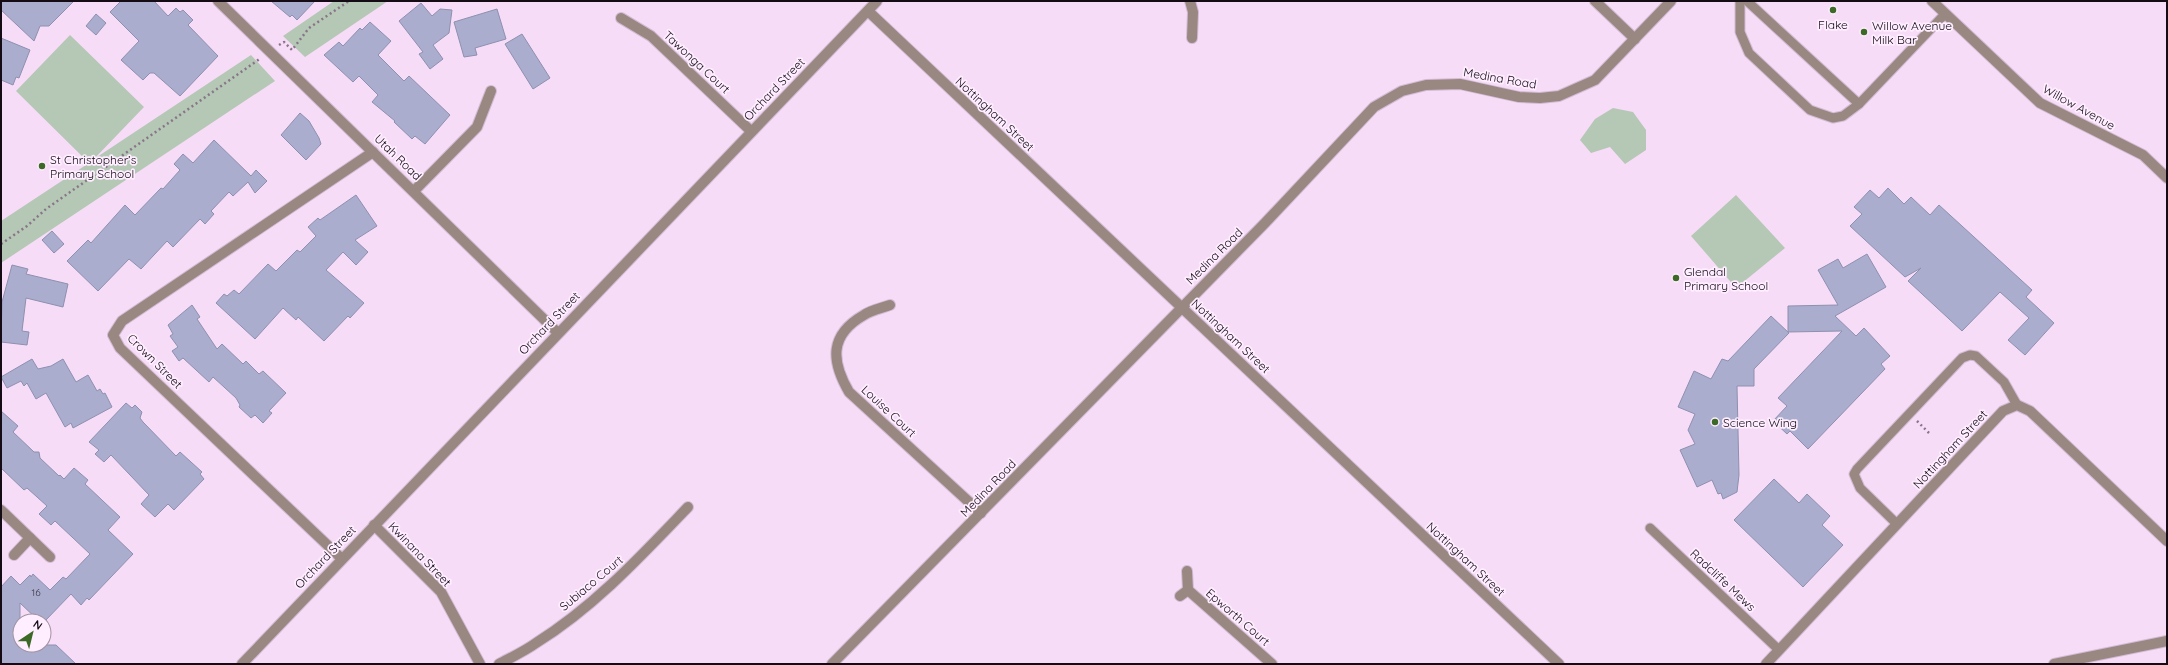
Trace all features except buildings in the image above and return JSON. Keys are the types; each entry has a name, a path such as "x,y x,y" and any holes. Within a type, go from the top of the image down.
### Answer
{"street":[{"name":"Utah Road","path":"218,1 271,51 558,333"},
{"name":"Orchard Street","path":"242,664 877,1"},
{"path":"1190,1 1193,12 1192,38"},
{"path":"1594,1 1635,39"},
{"name":"Medina Road","path":"832,664 982,513 1181,307 1265,223 1374,107 1402,91 1426,85 1460,84 1519,97 1540,98 1559,96 1595,80 1671,1"},
{"name":"Willow Avenue","path":"1932,1 2040,103 2143,155 2167,178"},
{"name":"Nottingham Street","path":"868,12 1559,664"},
{"name":"Tawonga Court","path":"621,18 651,36 751,131"},
{"path":"414,191 477,127 491,91"},
{"name":"Crown Street","path":"342,558 120,348 113,335 122,321 373,152"},
{"name":"Louise Court","path":"890,305 864,314 849,326 837,343 835,358 839,375 849,392 982,513"},
{"name":"Nottingham Street","path":"1766,664 2003,411 2018,405"},
{"path":"2018,405 2030,411 2167,540"},
{"name":"Subiaco Court","path":"499,664 537,643 597,598 638,559 688,507"},
{"path":"1,510 50,557"},
{"name":"Kwinana Street","path":"374,525 440,592 480,664"},
{"path":"14,556 30,538"},
{"name":"Epworth Court","path":"1187,571 1184,593 1272,664"},
{"path":"2054,664 2167,641"}],"lane":[{"path":"1740,1 1740,32 1749,53 1810,110 1833,118 1842,116 1859,104 1945,14"},
{"path":"1747,1 1859,104"},
{"path":"1897,524 1860,488 1854,474 1857,469 1962,358 1970,355 1976,356 2004,382 2018,405"},
{"name":"Radcliffe Mews","path":"1650,528 1779,650"}],"path":[{"path":"1,244 27,226 46,209 284,42 292,50 309,28 349,1"}],"green space":[{"path":"334,1 388,1 305,57 283,36"},
{"path":"70,35 144,107 94,159 251,55 275,81 1,263 1,221 89,163 16,91"},
{"path":"1613,108 1633,112 1646,130 1646,150 1625,164 1610,147 1591,153 1580,140 1595,119"},
{"path":"1736,195 1785,248 1736,288 1691,236"}],"place":[{"name":"Flake","path":"1833,10"},
{"name":"Willow Avenue Milk Bar","path":"1864,32"},
{"name":"St Christopher’s Primary School","path":"42,166"},
{"name":"Glendal Primary School","path":"1676,278"},
{"name":"Science Wing","path":"1715,422"}]}
